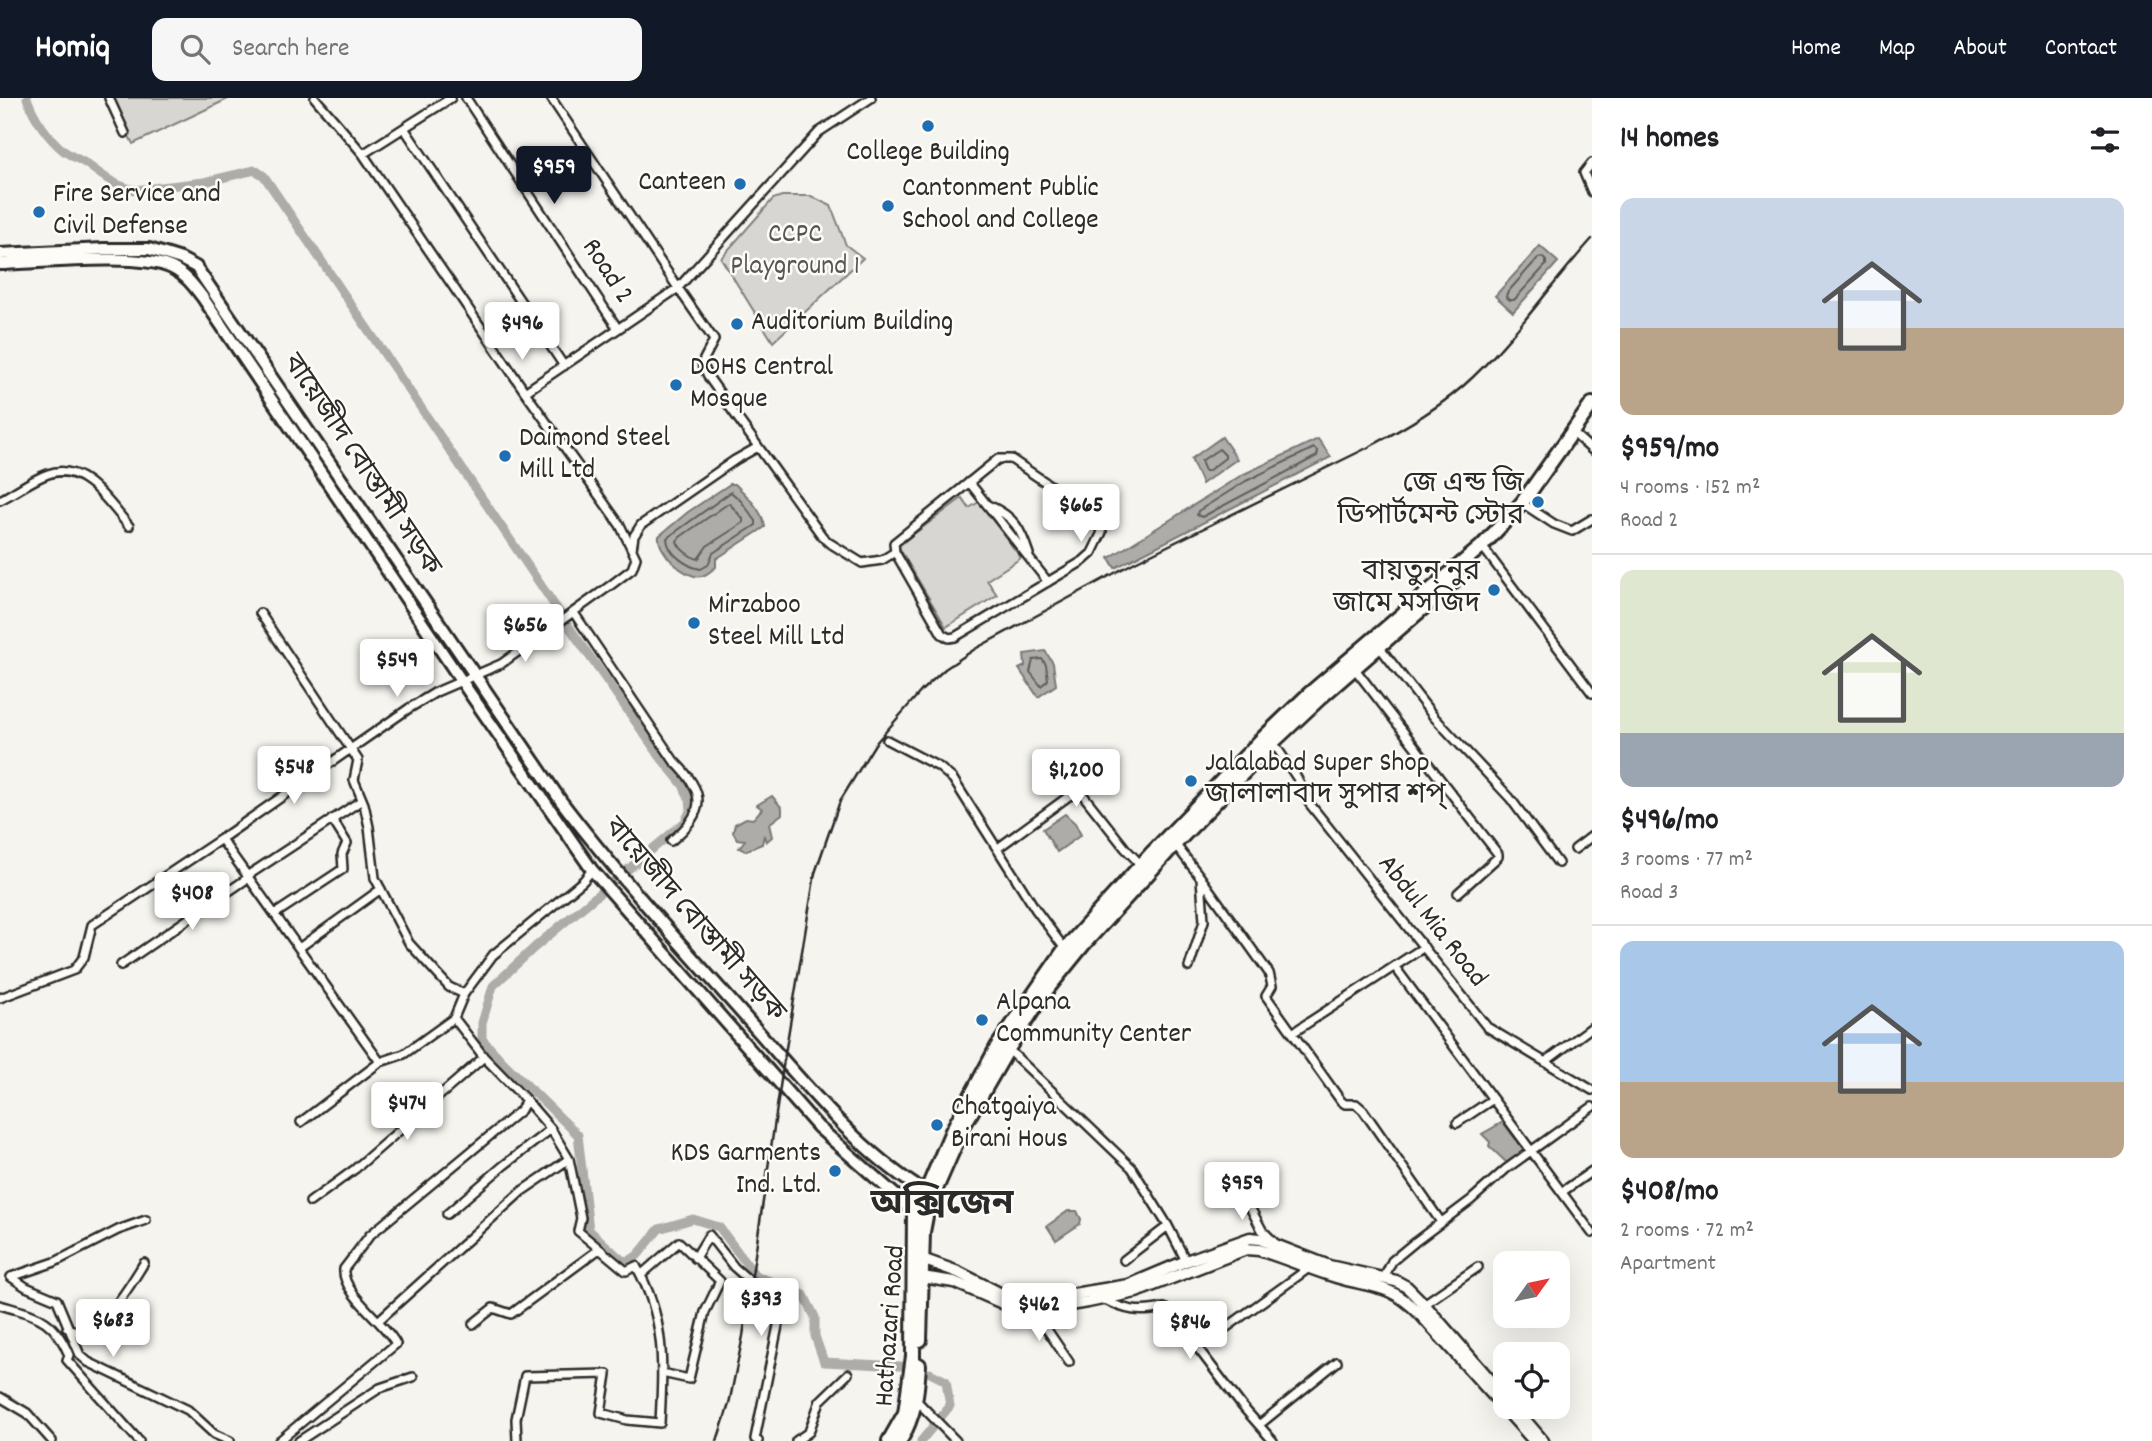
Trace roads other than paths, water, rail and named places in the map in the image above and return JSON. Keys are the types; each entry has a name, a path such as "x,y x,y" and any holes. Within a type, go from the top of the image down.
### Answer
{"highway":[{"path":"926,1192 912,1191 909,1196 917,1210 932,1206 926,1192 952,1131 997,1047 1065,949 1141,865 1310,692 1376,643 1484,549 1525,505 1592,404"},
{"path":"1574,434 1592,416"},
{"path":"926,1192 1008,1049 1044,993 1175,844 1273,742 1355,669 1376,643"},
{"name":"Hathazari Road","path":"900,1441 912,1418 916,1401 922,1277 917,1210"},
{"name":"Hathazari Road","path":"889,1441 905,1413 912,1356 917,1210"}],"main road":[{"name":"বায়েজীদ বোস্তামী সড়ক","path":"0,254 104,248 149,249 181,259 196,267 561,801 610,866 826,1109 895,1173 926,1192"},
{"name":"বায়েজীদ বোস্তামী সড়ক","path":"0,264 148,261 171,266 188,279 594,873 818,1127 917,1210"},
{"path":"922,1259 1024,1302 1129,1284 1250,1238 1260,1239 1329,1266 1384,1278 1407,1287 1493,1383"},
{"path":"922,1277 954,1282 1018,1310 1042,1309 1136,1292 1252,1248 1340,1278 1383,1287 1409,1302 1534,1441"},
{"path":"1524,1419 1543,1441"}],"street":[{"path":"109,98 125,133"},
{"path":"0,998 74,970 84,957 92,925 352,750 408,709 461,680 501,664 632,569 636,558 620,525 363,154 315,98"},
{"path":"363,154 451,98"},
{"name":"Road 2","path":"466,98 618,329"},
{"path":"551,98 714,340 702,363 709,378 828,542 862,564 882,560 895,552"},
{"path":"526,391 678,288 819,132 871,98"},
{"path":"404,128 564,366"},
{"path":"1592,163 1584,173 1592,192"},
{"path":"1574,434 1592,450"},
{"path":"632,550 634,536 641,526 758,447"},
{"path":"998,459 1011,459 1096,520 1102,532 1092,553 1083,561 955,637 948,638 942,634 895,552 896,541 998,459"},
{"path":"0,500 50,473 70,472 90,482 129,526"},
{"path":"969,482 1048,582"},
{"path":"1525,505 1554,524 1572,531 1592,519"},
{"path":"1484,549 1592,693"},
{"path":"260,613 358,760 354,780 369,827 376,878 409,943 449,986 464,994"},
{"path":"571,615 674,761 697,788 697,806 693,820 671,841"},
{"path":"1376,643 1434,717 1510,798 1558,863"},
{"path":"1355,669 1499,854 1458,893"},
{"path":"887,740 939,767 953,779 1036,910 1065,949"},
{"name":"Abdul Mia Road","path":"1273,742 1297,778 1309,803 1487,1027 1592,1090"},
{"path":"998,848 1069,796 1078,793 1083,795 1141,865"},
{"path":"121,965 362,800"},
{"path":"275,914 343,869 342,854 347,843 332,820"},
{"path":"1576,849 1592,836"},
{"path":"221,839 380,1062"},
{"path":"1175,844 1269,973 1272,986 1266,996 1341,1101 1345,1104 1356,1104 1363,1110 1441,1222"},
{"path":"301,1122 380,1062 404,1054 454,1018 464,994 493,955 594,873"},
{"path":"1189,967 1203,921 1201,878"},
{"path":"299,948 381,889"},
{"path":"1294,1032 1423,947"},
{"path":"1395,967 1592,1233"},
{"path":"454,1018 484,1057 551,1129 569,1159 581,1218 578,1231 626,1271 636,1266 648,1287 659,1324 662,1373 660,1423 626,1420 601,1413 607,1374 525,1376 516,1419 517,1441"},
{"path":"1545,1062 1592,1027"},
{"path":"1008,1049 1132,1168 1186,1261"},
{"path":"310,1202 355,1169 484,1057"},
{"path":"1457,1123 1493,1099"},
{"path":"279,1441 395,1346 396,1342 349,1287 343,1274 344,1269 370,1235 521,1110 526,1100"},
{"path":"1384,1278 1392,1261 1531,1151 1592,1107"},
{"path":"447,1214 551,1129"},
{"path":"378,1321 522,1191 569,1159"},
{"path":"1562,1192 1592,1171"},
{"path":"1235,1179 1262,1230 1278,1246"},
{"path":"146,1220 118,1230 55,1262 11,1277 26,1287 57,1300 80,1355 88,1362 188,1410 214,1434 230,1441"},
{"path":"1124,1260 1168,1226"},
{"path":"695,1258 709,1235 734,1267 751,1282 785,1291 755,1438 758,1441"},
{"path":"641,1275 679,1242 720,1281 705,1312 689,1379 662,1373"},
{"path":"472,1324 493,1308 511,1314 598,1250"},
{"path":"68,1328 83,1333 99,1324 119,1302 144,1262"},
{"path":"1424,1304 1478,1266"},
{"path":"1198,1348 1309,1268"},
{"path":"1103,1299 1114,1305 1141,1312 1164,1308 1171,1313 1273,1441"},
{"path":"0,1306 24,1312 53,1326 62,1337 69,1355 67,1360 139,1441"},
{"path":"1042,1309 1044,1325 1069,1362"},
{"path":"1259,1425 1337,1362"},
{"path":"796,1441 809,1432 820,1401 848,1374"},
{"path":"299,1441 380,1388 413,1377"},
{"path":"0,1397 27,1413 52,1441"},
{"path":"916,1401 956,1441"}],"water":[{"path":"1540,246 1558,262 1513,312 1495,296"},
{"path":"1222,437 1237,459 1202,484 1191,459"},
{"path":"1318,439 1331,457 1115,568 1109,558 1242,475"},
{"path":"730,484 735,484 753,504 765,527 716,559 716,567 708,574 688,574 667,556 659,536 688,512"},
{"path":"1045,651 1053,663 1056,685 1038,697 1019,669 1025,666 1024,654"},
{"path":"772,796 782,808 782,814 769,824 772,837 766,842 764,835 762,844 745,851 739,848 745,840 737,839 733,832 735,824 746,818 753,819 762,809 757,805"},
{"path":"1065,814 1075,823 1081,835 1057,852 1043,829"},
{"path":"1503,1122 1525,1152 1508,1164 1489,1146 1490,1142 1482,1134"},
{"path":"1068,1211 1077,1211 1080,1224 1056,1240 1047,1226"}],"waterway":[{"path":"27,98 47,134 58,146 121,186 135,190 204,182 255,170 264,176 574,634 683,785 691,809 685,822 535,947 493,986 482,1023 482,1039 578,1135 589,1230 622,1260 629,1261 638,1255 659,1229 693,1219 719,1227 755,1275 804,1295 815,1317 815,1336 824,1362 901,1366"},
{"path":"921,1441 950,1406 946,1381 930,1373"}],"railway":[{"path":"717,1441 729,1404 743,1336 815,873 840,801 875,744 922,690 945,669 975,649 1135,562 1371,446 1437,406 1489,361 1592,239"}],"place":[{"name":"College Building","path":"928,126"},
{"name":"Canteen","path":"740,184"},
{"name":"Cantonment Public School and College","path":"888,206"},
{"name":"Fire Service and Civil Defense","path":"39,212"},
{"name":"Auditorium Building","path":"737,324"},
{"name":"DOHS Central Mosque","path":"676,385"},
{"name":"Daimond Steel Mill Ltd","path":"505,456"},
{"name":"জে এন্ড জি ডিপার্টমেন্ট স্টোর","path":"1538,502"},
{"name":"বায়তুন্ নুর জামে মসজিদ","path":"1494,590"},
{"name":"Mirzaboo Steel Mill Ltd","path":"694,623"},
{"name":"Jalalabad Super Shop জালালাবাদ সুপার শপ্","path":"1191,781"},
{"name":"Alpana Community Center","path":"982,1020"},
{"name":"Chatgaiya Birani Hous","path":"937,1125"},
{"name":"KDS Garments Ind. Ltd.","path":"835,1171"}],"district":[{"name":"অক্সিজেন","path":"942,1206"}],"park label":[{"name":"CCPC Playground 1","path":"795,252"}]}
